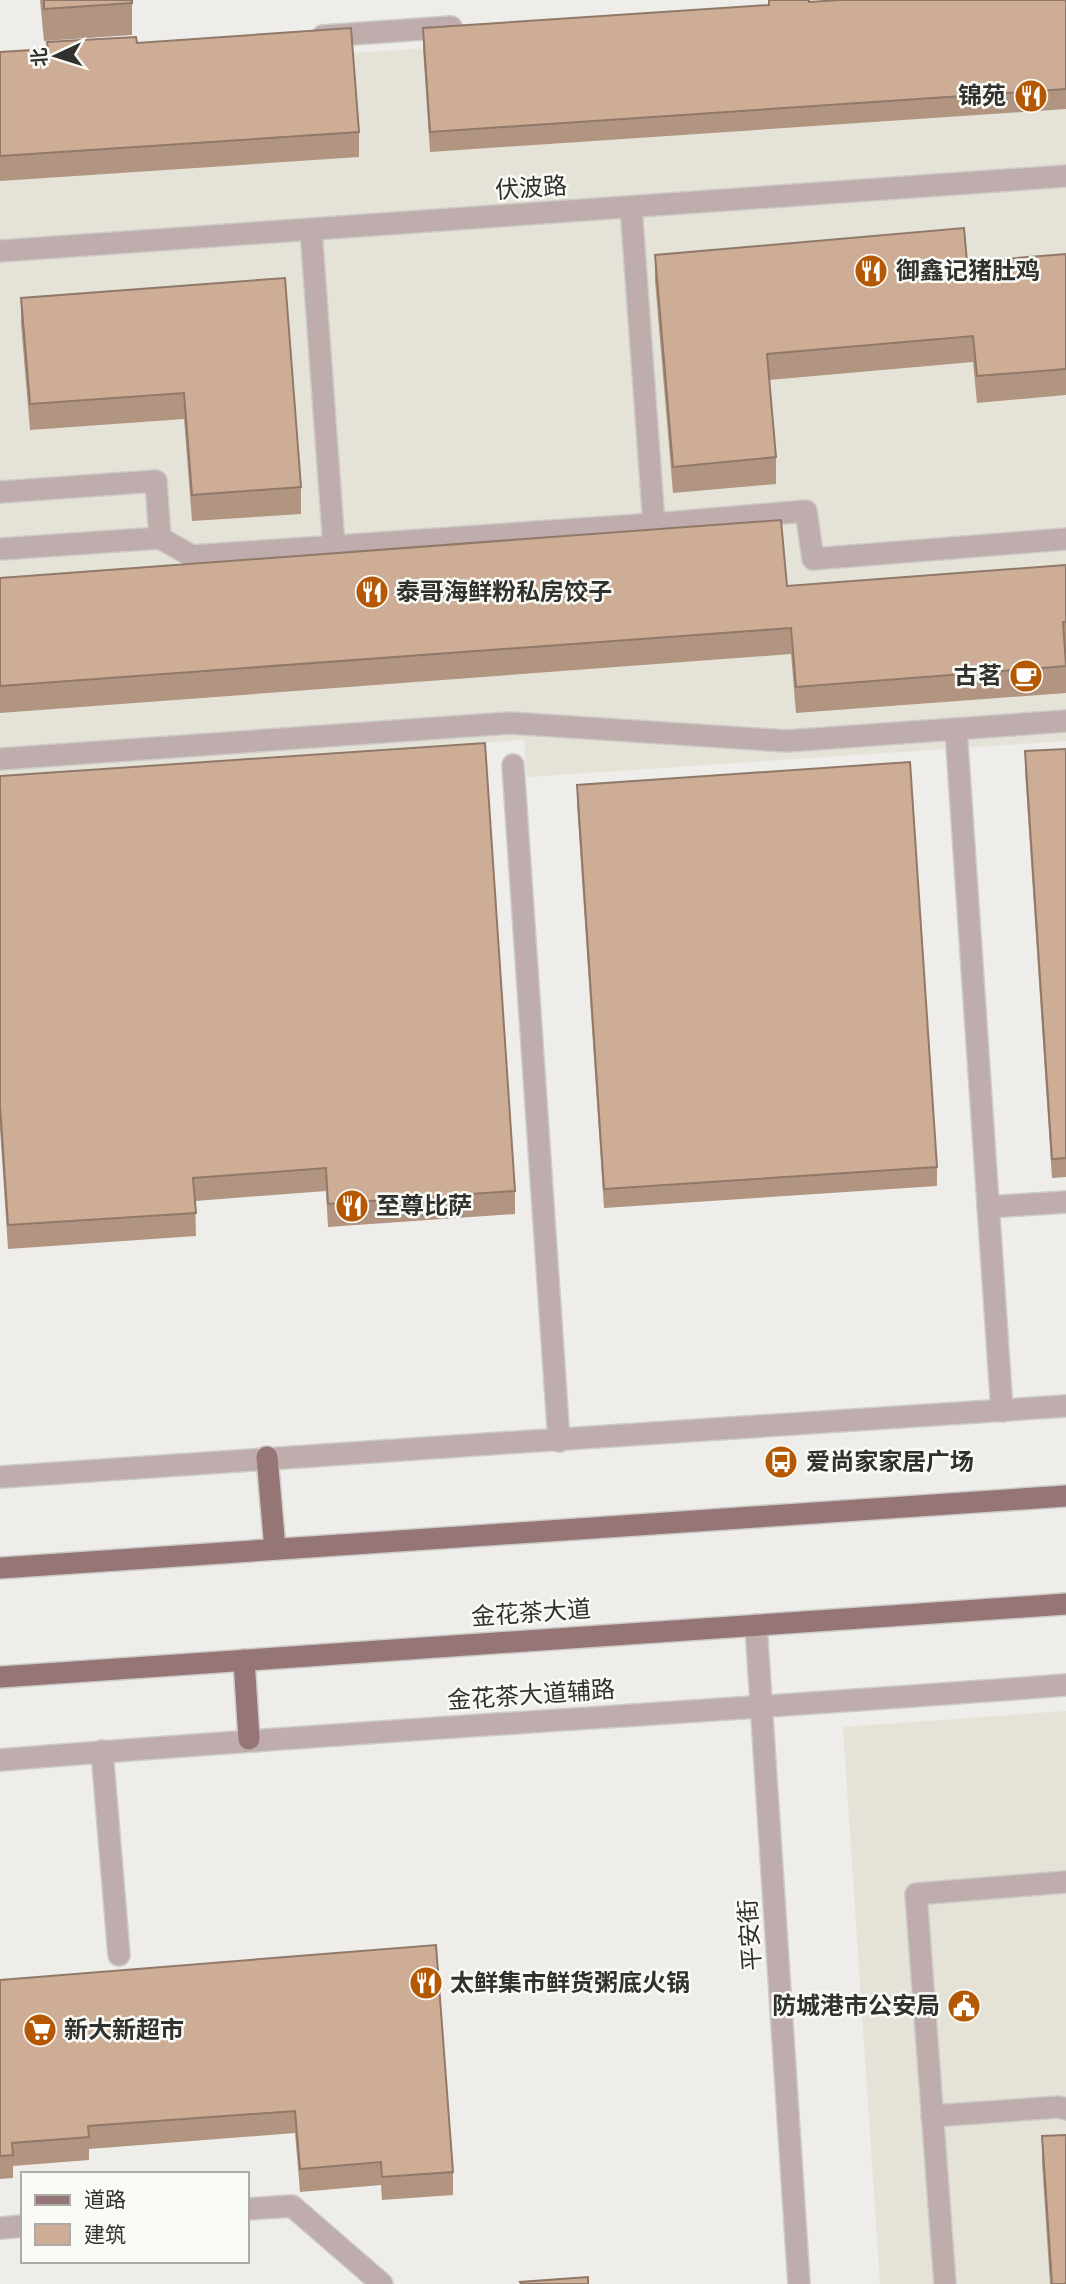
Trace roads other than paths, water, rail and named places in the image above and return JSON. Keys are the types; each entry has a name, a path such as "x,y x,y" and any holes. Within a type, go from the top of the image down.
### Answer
{"main road":[{"path":"267,1457 275,1549"},
{"path":"0,1568 1066,1496"},
{"name":"金花茶大道","path":"0,1677 1066,1604"},
{"path":"244,1660 249,1739"}],"street":[{"path":"304,37 471,26"},
{"name":"伏波路","path":"0,251 1066,176"},
{"path":"631,207 654,524"},
{"path":"311,230 334,546"},
{"path":"0,492 156,481 160,538"},
{"path":"0,549 160,538 192,556 806,511 813,559 1066,540"},
{"path":"0,760 510,723 787,741 1066,721"},
{"path":"956,729 1002,1411"},
{"path":"513,765 559,1441"},
{"path":"988,1207 1066,1202"},
{"path":"0,1477 267,1457 559,1441 1066,1406"},
{"name":"平安街","path":"756,1625 799,2284"},
{"name":"金花茶大道辅路","path":"0,1760 249,1739 762,1708 1066,1685"},
{"path":"102,1751 119,1955"},
{"path":"945,2284 916,1894 1066,1882"},
{"path":"932,2116 1059,2107 1066,2109"},
{"path":"248,2209 292,2206 382,2284"},
{"path":"0,2228 21,2226"}],"place":[{"name":"锦苑","path":"1031,96"},
{"name":"御鑫记猪肚鸡","path":"871,271"},
{"name":"泰哥海鲜粉私房饺子","path":"372,592"},
{"name":"古茗","path":"1026,676"},
{"name":"至尊比萨","path":"352,1206"},
{"name":"爱尚家家居广场","path":"781,1462"},
{"name":"太鲜集市鲜货粥底火锅","path":"426,1983"},
{"name":"防城港市公安局","path":"964,2006"},
{"name":"新大新超市","path":"40,2030"}]}
